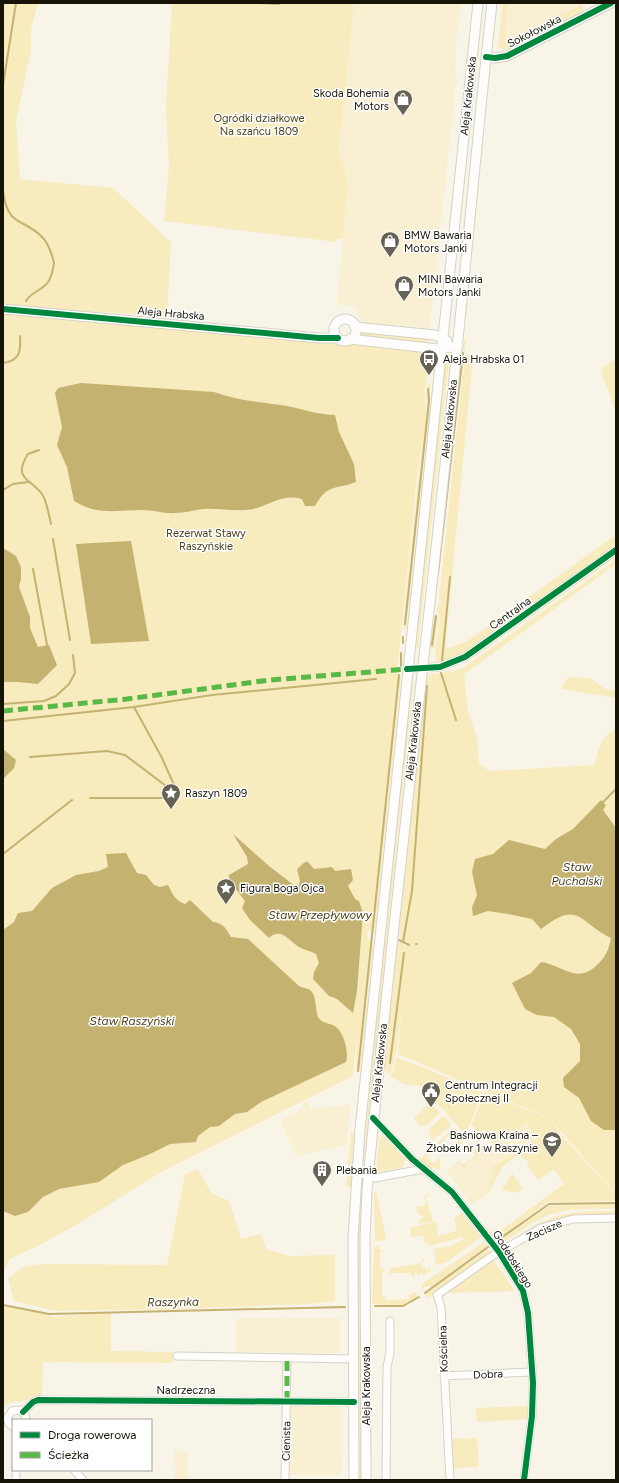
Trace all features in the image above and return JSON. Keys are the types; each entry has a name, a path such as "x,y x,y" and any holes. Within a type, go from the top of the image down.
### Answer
{"main road":[{"name":"Aleja Krakowska","path":"354,1480 353,1239 356,1172 407,669 478,3"},
{"name":"Aleja Krakowska","path":"366,1480 365,1232 368,1176 421,668 458,346 492,3"},
{"name":"Sokołowska","path":"486,57 507,56 610,3"},
{"name":"Aleja Hrabska","path":"3,308 322,338 338,338"},
{"path":"316,337 334,328 338,321 346,319 351,321 356,327 434,336 458,346"},
{"path":"445,320 450,331 459,332"},
{"path":"350,340 355,334 356,327"},
{"path":"334,328 334,332 338,338 343,340 441,349 458,346"}],"street":[{"name":"Centralna","path":"407,669 441,667 465,657 616,550"},
{"name":"Godebskiego","path":"373,1118 409,1156 423,1169 442,1182 452,1192 499,1252 524,1295 528,1313 532,1372 532,1416 524,1480"},
{"path":"401,1173 407,1166 409,1156"},
{"path":"356,1172 375,1178 423,1169"},
{"name":"Zacisze","path":"499,1252 539,1230 559,1222 578,1218 616,1218"},
{"name":"Kościelna","path":"450,1480 441,1307 437,1295 499,1252"},
{"path":"386,1480 387,1367 390,1353 390,1322"},
{"path":"176,1356 354,1359"},
{"path":"287,1358 287,1401"},
{"name":"Dobra","path":"444,1376 532,1372"},
{"name":"Nadrzeczna","path":"8,1424 8,1415 12,1411 18,1409 23,1412 33,1402 38,1400 354,1402"},
{"name":"Cienista","path":"285,1480 287,1401"},
{"path":"23,1412 26,1419"},
{"path":"75,1471 83,1480"}],"shaded area":[{"path":"354,3 462,3 457,35 455,72 457,74 430,325 428,328 363,322 354,306 337,304 348,184 339,149"},
{"path":"508,3 583,3 506,42"},
{"path":"308,1101 311,1109 350,1104 347,1145 296,1156 280,1120 301,1109 302,1104"},
{"name":"Baśniowa Kraina – Żłobek nr 1 w Raszynie","path":"532,1112 549,1119 560,1132 558,1135 562,1135 581,1159 564,1184 554,1169 538,1180 527,1164 529,1162 519,1154 503,1166 489,1192 471,1205 446,1170 459,1161 462,1165 473,1158 476,1155 473,1152 484,1144 487,1148 493,1144 490,1140"},
{"path":"340,1318 340,1353 236,1352 236,1319"},
{"path":"288,1406 340,1406 341,1475 288,1475"},
{"path":"174,1451 188,1452 188,1480 175,1480"}],"green space":[{"path":"3,3 38,3 31,29 31,51 16,120 20,179 113,188 171,242 167,316 3,306"},
{"name":"Ogródki działkowe Na szańcu 1809","path":"172,3 354,3 339,149 348,184 343,239 337,239 337,242 164,221 169,167 166,107"},
{"path":"503,3 508,3 506,42 582,4 584,12 507,49 501,49 498,46"},
{"name":"Rezerwat Stawy Raszyńskie","path":"3,312 426,352 430,357 425,389 425,419 427,386 430,382 430,404 406,629 404,629 403,625 424,422 416,485 397,674 401,675 375,931 368,931 367,937 373,943 360,1072 356,1072 358,1028 353,1076 163,1171 84,1220 42,1244 10,1259 3,1272"},
{"path":"358,330 429,338 428,345 355,337"},
{"path":"464,339 466,339 437,587 437,574"},
{"path":"465,355 473,355 445,649 466,642 616,535 616,544 611,548 612,549 462,655 444,663 436,664 435,654 440,615 437,612 438,602 441,603 441,600 439,599"},
{"path":"447,359 449,361 418,648 415,647 445,362"},
{"path":"616,359 616,413 603,376 602,368"},
{"path":"616,554 616,557 465,663 464,661"},
{"path":"616,560 616,564 464,673 468,712 477,738 479,763 489,771 595,765 603,740 616,729 616,1194 549,1118 398,1054 402,1004 397,1047 390,1075 387,1073 384,1066 397,944 402,942 405,947 407,946 407,944 401,939 399,932 425,680 434,672 435,675 450,670 451,672 463,668"},
{"path":"435,614 439,616 434,649 429,649"},
{"path":"568,677 590,678 605,689 616,691 616,698 561,689"},
{"path":"414,679 363,1162 368,1097 411,680"},
{"path":"397,1057 483,1092 466,1133 464,1133 447,1115 433,1098 430,1098 421,1086 404,1084 391,1077"},
{"path":"485,1092 549,1119 560,1132 558,1135 562,1135 616,1195 616,1201 548,1202 495,1241 490,1234 494,1229 497,1233 564,1184 554,1169 538,1180 527,1164 529,1162 519,1154 503,1166 489,1192 471,1205 487,1192 491,1183 489,1182 494,1172 491,1168 537,1139 527,1124 485,1150 483,1149 478,1152 479,1156 465,1164 467,1166 464,1169 457,1162 459,1161 462,1165 476,1156 473,1152 484,1144 487,1148 493,1144 483,1130 470,1138 469,1132 472,1133 475,1127 471,1126"},
{"path":"429,1104 439,1111 439,1114 427,1125 420,1126 414,1118"},
{"path":"444,1116 451,1126 433,1140 429,1135 430,1128"},
{"path":"453,1128 455,1128 467,1139 440,1158 440,1168 438,1170 434,1167 431,1169 419,1160","holes":["455,1130 461,1138 433,1164 427,1156"]},
{"path":"351,1132 354,1133 351,1187 346,1187"},
{"path":"381,1136 385,1137 405,1159 403,1168 376,1172 379,1139"},
{"path":"198,1169 211,1193 229,1201 241,1239 261,1234 266,1249 289,1256 335,1255 335,1301 309,1304 171,1309 56,1311 14,1301 8,1278 23,1267 42,1264 167,1265 185,1174"},
{"path":"512,1173 523,1188 516,1193 502,1190"},
{"path":"376,1192 386,1237 384,1241 375,1241 374,1195"},
{"path":"358,1193 362,1194 361,1480 358,1480"},
{"path":"430,1193 426,1198 433,1221 420,1224 419,1221 423,1216 418,1214 416,1207 426,1205 424,1197"},
{"path":"616,1204 616,1209 581,1209 554,1213 524,1228 504,1242 505,1244 509,1241 512,1242 504,1246 499,1246 496,1243 549,1206"},
{"path":"616,1211 616,1215 563,1217 556,1219 540,1226 514,1241 515,1238 529,1229 552,1218 574,1213"},
{"path":"462,1213 481,1237 447,1262 436,1265 434,1249 450,1246 464,1239 462,1237 429,1246 423,1240 424,1236 411,1237 410,1228 436,1221 438,1234 436,1236 457,1231 454,1219"},
{"path":"484,1242 488,1245 432,1287 427,1286 421,1290 422,1284"},
{"path":"379,1245 380,1250 385,1251 380,1252 380,1268 384,1269 385,1271 382,1272 382,1296 385,1296 385,1300 410,1299 408,1295 416,1292 417,1297 402,1305 372,1304 374,1247"},
{"path":"487,1249 491,1252 428,1298 425,1294"},
{"path":"422,1259 425,1261 421,1264 427,1270 430,1267 430,1272 422,1276 422,1273 420,1273 419,1277 416,1273 414,1277 411,1276 411,1273 391,1273 391,1276 390,1275 390,1265 392,1268 422,1263"},
{"path":"493,1259 515,1291 446,1293"},
{"path":"3,1306 49,1314 53,1317 111,1312 111,1351 173,1352 173,1363 43,1362 42,1397 12,1402 3,1407"},
{"path":"528,1406 527,1419 477,1422 476,1408"},
{"path":"477,1438 479,1467 452,1468 451,1439"}],"water":[{"path":"81,383 214,392 241,399 335,415 339,432 354,464 356,482 328,490 315,506 305,506 302,499 287,498 280,499 261,507 246,510 203,509 183,513 172,513 146,510 107,511 91,509 74,501 67,467 57,445 62,427 55,393 58,388"},
{"path":"131,541 149,641 91,644 76,544"},
{"path":"3,548 16,556 21,567 19,587 30,617 30,628 38,647 49,645 57,665 38,684 3,682"},
{"path":"3,749 16,760 14,768 3,779"},
{"name":"Staw Puchalski","path":"601,800 606,805 603,810 616,828 616,1130 604,1130 591,1121 579,1098 564,1087 563,1078 580,1061 580,1044 571,1029 554,1017 537,1015 525,1009 512,983 531,973 541,962 569,972 582,973 589,971 604,957 608,950 611,938 600,932 585,920 572,914 554,920 541,929 532,919 508,914 488,911 473,916 472,907 477,895 472,872 475,859 493,854 509,840 545,849 556,839 573,829"},
{"name":"Staw Przepływowy","path":"233,834 269,866 295,886 299,885 300,881 297,869 305,862 308,862 314,869 332,867 335,871 351,869 353,880 348,886 355,899 359,901 363,913 357,991 353,1013 337,999 329,996 313,979 314,972 319,963 316,954 299,947 281,934 273,935 269,938 250,920 242,908 245,901 229,880 229,875 248,864 247,857"},
{"name":"Staw Raszyński","path":"126,853 137,873 146,875 154,885 160,887 168,885 178,901 185,904 190,900 213,922 224,927 231,937 248,939 299,986 310,990 314,995 317,1014 320,1020 336,1027 343,1038 347,1054 346,1062 261,1102 247,1112 235,1114 219,1126 210,1127 198,1136 196,1142 170,1144 123,1165 99,1182 59,1189 43,1197 28,1212 15,1216 3,1211 3,930 14,922 18,913 32,911 52,888 76,875 99,871 108,867 106,854"}],"waterway":[{"path":"3,85 16,3"},
{"path":"258,3 279,4"},
{"path":"287,3 293,3"},
{"path":"3,191 5,203 13,217 36,232 45,240 49,246 54,263 51,275 46,285 31,295 26,301"},
{"path":"3,363 9,362 16,358 20,351 20,336"},
{"path":"438,573 463,353"},
{"path":"405,624 429,401 428,389"},
{"path":"39,450 28,454 24,462 22,474 44,497 51,524"},
{"path":"3,490 13,484 28,482"},
{"path":"53,539 70,640"},
{"path":"33,569 47,645"},
{"path":"442,661 450,577"},
{"path":"432,645 436,616"},
{"path":"403,637 403,643"},
{"path":"401,653 401,666"},
{"path":"3,704 44,701 56,696 69,684 75,673 73,655"},
{"path":"441,673 456,720"},
{"path":"358,1071 399,675"},
{"path":"3,721 134,707 212,695 376,679"},
{"path":"403,942 412,891 427,686"},
{"path":"134,707 162,758 178,794"},
{"path":"30,757 107,751 125,755 178,795"},
{"path":"603,802 616,789"},
{"path":"90,798 166,798 178,795"},
{"path":"3,854 72,800"},
{"path":"399,940 409,945"},
{"path":"390,1063 404,953"},
{"name":"Raszynka","path":"498,1240 549,1204 616,1203"},
{"name":"Raszynka","path":"425,1293 488,1247"},
{"name":"Raszynka","path":"375,1306 403,1306 419,1297"},
{"name":"Raszynka","path":"3,1305 49,1314 345,1307"}],"marked path":[{"path":"3,711 127,699 270,680 407,669"},
{"path":"287,1358 287,1401"}],"cycle path":[{"path":"486,57 495,58 507,56 611,3"},
{"path":"3,309 319,338 338,338"},
{"path":"407,669 440,667 465,657 616,550"},
{"path":"373,1118 412,1159 452,1192 499,1252 523,1291 528,1313 533,1383 532,1416 524,1480"},
{"path":"23,1412 33,1402 38,1400 354,1402"}],"place":[{"name":"Skoda Bohemia Motors","path":"403,116"},
{"name":"BMW Bawaria Motors Janki","path":"390,258"},
{"name":"MINI Bawaria Motors Janki","path":"404,302"},
{"name":"Aleja Hrabska 01","path":"429,376"},
{"name":"Raszyn 1809","path":"171,810"},
{"name":"Figura Boga Ojca","path":"226,905"},
{"name":"Centrum Integracji Społecznej II","path":"431,1108"},
{"name":"Baśniowa Kraina – Żłobek nr 1 w Raszynie","path":"552,1158"},
{"name":"Plebania","path":"322,1187"}]}
